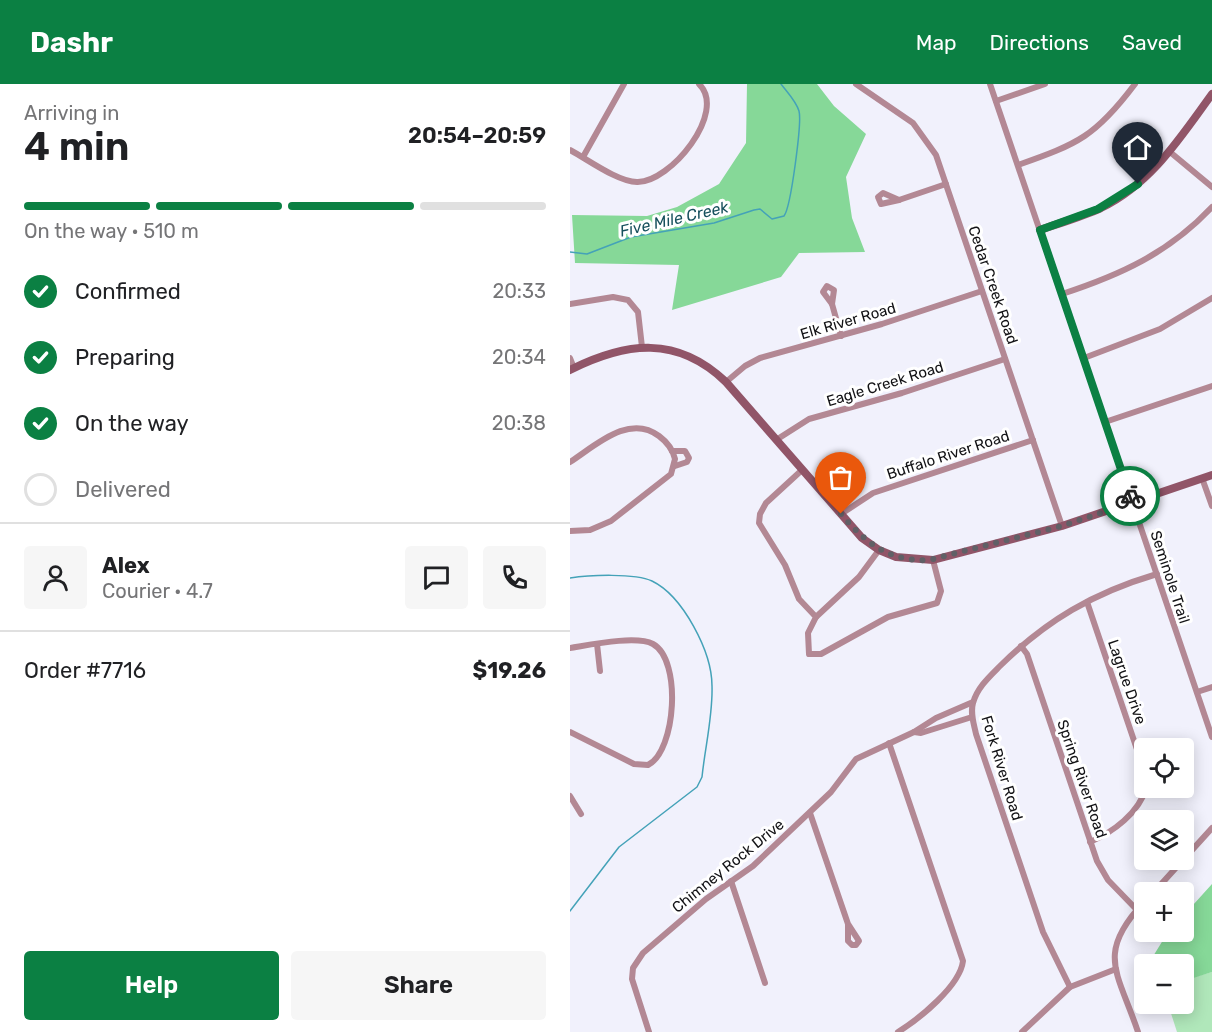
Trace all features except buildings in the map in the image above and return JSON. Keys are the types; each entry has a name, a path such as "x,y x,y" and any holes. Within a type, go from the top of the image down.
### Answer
{"street":[{"path":"583,157 624,84"},
{"path":"570,150 629,181 643,182 656,177 685,153 697,137 707,102 705,92 699,84"},
{"name":"Cedar Creek Road","path":"856,84 917,127 931,146 1062,526"},
{"path":"864,90 869,84"},
{"name":"Seminole Trail","path":"990,84 1212,737"},
{"path":"996,101 1045,84"},
{"path":"1018,165 1063,149 1087,137 1111,116 1135,84"},
{"path":"1040,230 1098,209 1119,198 1149,174 1170,152 1212,94"},
{"path":"1170,152 1212,187"},
{"path":"899,200 946,184"},
{"path":"1062,294 1118,275 1147,261 1179,239 1212,207"},
{"name":"Elk River Road","path":"726,382 760,358 841,336 982,291"},
{"path":"570,303 613,297 628,300 638,312 642,347"},
{"path":"1084,358 1160,330 1212,298"},
{"path":"832,304 841,336"},
{"path":"570,358 572,369 609,354 642,347 673,351 693,358 726,382 862,538 879,550 910,560 933,560 1062,526 1212,475"},
{"name":"Eagle Creek Road","path":"776,440 809,419 902,393 1005,359"},
{"path":"1105,422 1212,386"},
{"path":"570,462 614,433 633,428 654,433 672,451 675,466 671,474 611,521 590,530 570,531"},
{"name":"Buffalo River Road","path":"841,514 873,493 1033,440"},
{"path":"672,451 685,451 689,458 687,462 675,466"},
{"path":"802,470 766,502 759,519 763,532 785,565 799,599 816,617"},
{"path":"1202,478 1212,506"},
{"path":"879,550 859,577 816,617 809,628 808,652 814,655 826,652 888,617 937,603 941,591 933,560"},
{"name":"Fork River Road","path":"1070,987 1043,932 972,717 974,702 986,681 1021,646 1049,623 1124,585 1157,574"},
{"name":"Lagrue Drive","path":"1087,602 1134,741"},
{"path":"570,648 597,644 647,642 663,653 669,665 671,683 667,735 656,761 642,766 570,732"},
{"path":"597,644 600,671"},
{"name":"Spring River Road","path":"1021,646 1027,654 1090,842 1108,880 1134,907"},
{"path":"1197,692 1212,687"},
{"name":"Chimney Rock Drive","path":"649,1032 632,984 636,962 706,899 753,866 831,792 856,759 914,732 936,718 974,702"},
{"name":"Chimney Rock Drive","path":"914,732 921,733 972,717"},
{"path":"889,743 963,961 957,978 944,993 918,1018 898,1032"},
{"path":"570,796 581,814"},
{"path":"1090,842 1106,835 1122,822 1138,805 1141,798"},
{"path":"810,813 848,924"},
{"path":"1163,882 1212,828"},
{"path":"731,881 765,983"},
{"path":"1134,913 1123,925 1116,940 1114,953 1116,969 1138,1032"},
{"path":"1022,1032 1070,987 1116,969"}],"green space":[{"path":"747,84 817,84 834,106 866,134 846,177 852,218 865,252 799,253 781,277 672,310 679,265 575,263 572,215 647,216 677,207 719,184 746,143"},
{"path":"1212,884 1212,972 1194,978 1194,954 1154,954 1162,942 1194,942 1194,904"},
{"path":"1212,972 1212,1032 1177,1032 1171,1014 1194,1014 1194,977"}],"waterway":[{"name":"Five Mile Creek","path":"570,252 587,254 631,237 714,223 754,210 760,209 772,219 784,216 793,182 800,118 796,104 781,84"},
{"name":"Five Mile Creek","path":"570,578 635,577 652,581 663,588 685,612 694,626 707,657 712,686 702,777 697,787 619,847 570,911"}],"way so far":[{"path":"841,514 862,538 883,552 918,561 943,558 1062,526 1133,502 1130,496"}],"route":[{"path":"1130,496 1040,230 1098,209 1119,198 1138,184"}]}
